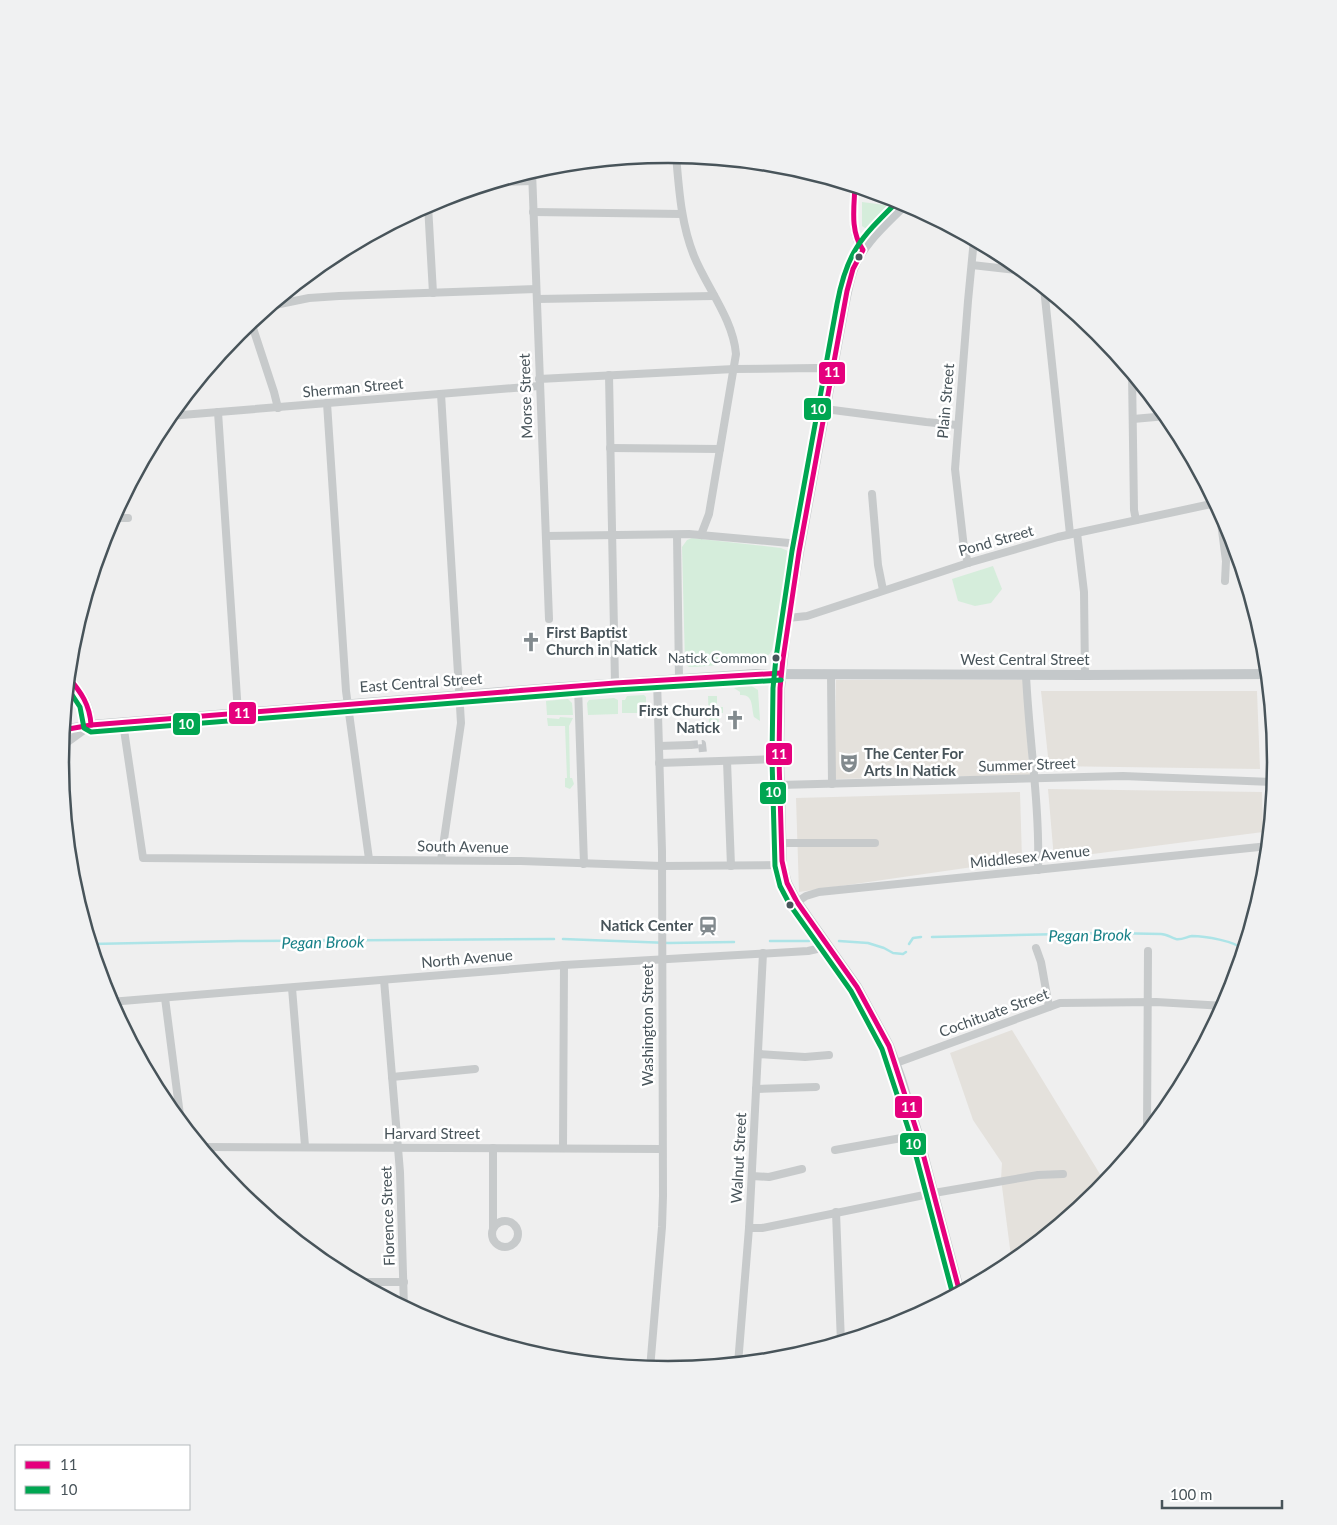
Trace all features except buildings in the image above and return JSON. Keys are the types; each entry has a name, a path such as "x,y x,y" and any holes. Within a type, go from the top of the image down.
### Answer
{"main road":[{"path":"900,209 863,250 853,269 832,370 800,544 781,673 780,843 782,865 787,883 799,906 865,1000 896,1064 918,1135 958,1287"},
{"name":"East Central Street","path":"70,729 91,725 460,695 680,678 781,673"},
{"name":"West Central Street","path":"781,673 1085,676 1261,674"}],"street":[{"path":"677,163 682,214 694,256 734,339 736,354 708,514 701,535"},
{"path":"520,181 532,181"},
{"name":"Morse Street","path":"532,181 549,619"},
{"path":"855,193 854,230 857,241 863,250"},
{"path":"533,212 682,214"},
{"path":"429,213 433,293"},
{"name":"Plain Street","path":"968,564 964,548 955,480 957,425 973,246"},
{"path":"972,265 1008,268"},
{"path":"284,303 324,297 536,289"},
{"path":"537,299 714,296"},
{"path":"1045,296 1074,534 1084,592 1085,676"},
{"path":"253,330 278,408"},
{"name":"Sherman Street","path":"180,415 441,394 610,375 734,369 816,368 832,370"},
{"path":"610,375 615,683"},
{"path":"1132,383 1134,510 1136,520"},
{"path":"441,394 461,723 441,860"},
{"path":"327,404 347,704 369,859"},
{"path":"825,409 957,425"},
{"path":"218,412 238,713"},
{"path":"1133,419 1158,417"},
{"path":"610,448 720,448"},
{"path":"872,494 878,565 883,590"},
{"name":"Pond Street","path":"788,618 807,616 883,590 1074,534 1209,504"},
{"path":"121,518 128,518"},
{"path":"1221,529 1226,561 1225,581"},
{"path":"677,535 680,678"},
{"path":"546,536 701,535 800,544"},
{"path":"831,674 832,784"},
{"path":"1026,675 1028,726 1039,837 1038,870"},
{"name":"Washington Street","path":"651,1362 662,1227 662,866 657,680"},
{"path":"70,741 91,725 90,710 87,702 74,684"},
{"path":"578,686 584,864"},
{"name":"South Avenue","path":"124,723 125,742 143,858 441,860 662,866 782,865"},
{"path":"659,746 690,745"},
{"path":"659,763 704,757 728,761 779,759"},
{"path":"728,761 732,866"},
{"name":"Summer Street","path":"779,786 1123,776 1268,782"},
{"path":"780,843 875,843"},
{"name":"Middlesex Avenue","path":"799,906 806,896 819,892 1262,847"},
{"name":"North Avenue","path":"118,1001 564,965 763,952 808,951 817,949 825,942"},
{"path":"1036,948 1049,1007"},
{"path":"1147,1124 1148,951"},
{"name":"Walnut Street","path":"738,1358 752,1176 763,952"},
{"path":"563,1148 564,965"},
{"name":"Florence Street","path":"369,1282 404,1282 402,1199 384,980"},
{"path":"292,988 305,1146"},
{"path":"165,998 179,1109"},
{"name":"Cochituate Street","path":"896,1064 1024,1018 1049,1007 1065,1003 1147,1002 1217,1006"},
{"path":"758,1054 806,1057 829,1054"},
{"path":"392,1076 475,1069"},
{"path":"756,1089 816,1087"},
{"path":"834,1150 918,1135"},
{"name":"Harvard Street","path":"209,1147 662,1149"},
{"path":"493,1148 493,1228"},
{"path":"752,1176 769,1177 802,1169"},
{"path":"748,1228 762,1228 934,1193 1038,1175 1062,1174"},
{"path":"836,1212 842,1336"},
{"path":"404,1282 404,1300"}],"shaded area":[{"path":"836,680 1023,680 1030,775 835,779"},
{"path":"1041,691 1257,691 1260,769 1049,766"},
{"path":"1048,789 1262,792 1263,832 1054,859"},
{"path":"1020,792 1022,860 799,892 796,798"},
{"path":"1012,1030 1102,1177 1064,1213 1011,1255 1001,1179 1002,1163 973,1120 950,1053"}],"green space":[{"path":"862,202 893,206 868,230 862,226"},
{"name":"Natick Common","path":"692,538 781,548 788,551 789,555 772,650 763,659 755,662 695,667 689,667 685,664 682,547 687,540"},
{"path":"993,566 1002,589 991,603 975,606 958,601 952,579"},
{"path":"750,685 758,690 760,721 754,717 750,699 740,695 740,692 734,688"},
{"path":"644,695 646,697 646,713 622,713 622,700 625,700 627,696"},
{"path":"708,696 717,696 717,707 723,707 723,713 718,713 719,723 709,723"},
{"path":"614,698 618,700 618,714 588,715 587,703 589,700"},
{"path":"568,699 572,703 573,715 547,715 546,701"},
{"path":"560,717 573,718 569,726 570,778 572,778 574,784 570,789 565,787 565,778 567,778 565,726 548,726 547,718 559,719"}],"waterway":[{"name":"Pegan Brook","path":"932,937 1110,933 1161,934 1178,939 1192,936 1212,938 1239,946"},
{"name":"Pegan Brook","path":"909,944 913,938 921,937"},
{"name":"Pegan Brook","path":"97,944 554,939"},
{"name":"Pegan Brook","path":"563,939 669,943 734,942"},
{"name":"Pegan Brook","path":"770,941 809,941"},
{"name":"Pegan Brook","path":"839,941 868,943 893,953 903,954 906,952"}],"tunnel":[{"path":"690,745 702,744 703,753"}],"transit line":[{"name":"11","path":"855,193 854,227 863,250 853,269 847,291 799,552 783,659 780,688 779,759 782,861 787,883 797,902 857,987 889,1046 918,1135 958,1287"},
{"name":"10","path":"893,206 875,224 858,246 851,257 841,286 792,551 773,688 772,759 775,866 780,886 790,905 851,991 882,1049 911,1137 952,1291"},
{"name":"11","path":"70,729 91,725 615,683 781,673"},
{"name":"10","path":"73,696 80,707 84,728 91,732 616,690 781,680"},
{"name":"11","path":"74,684 84,699 89,711 91,725"}],"place":[{"name":"First Baptist Church in Natick","path":"531,642"},
{"name":"Natick Common","path":"776,658"},
{"name":"First Church Natick","path":"735,720"},
{"name":"The Center For Arts In Natick","path":"849,763"},
{"name":"Natick Center","path":"708,926"}]}
